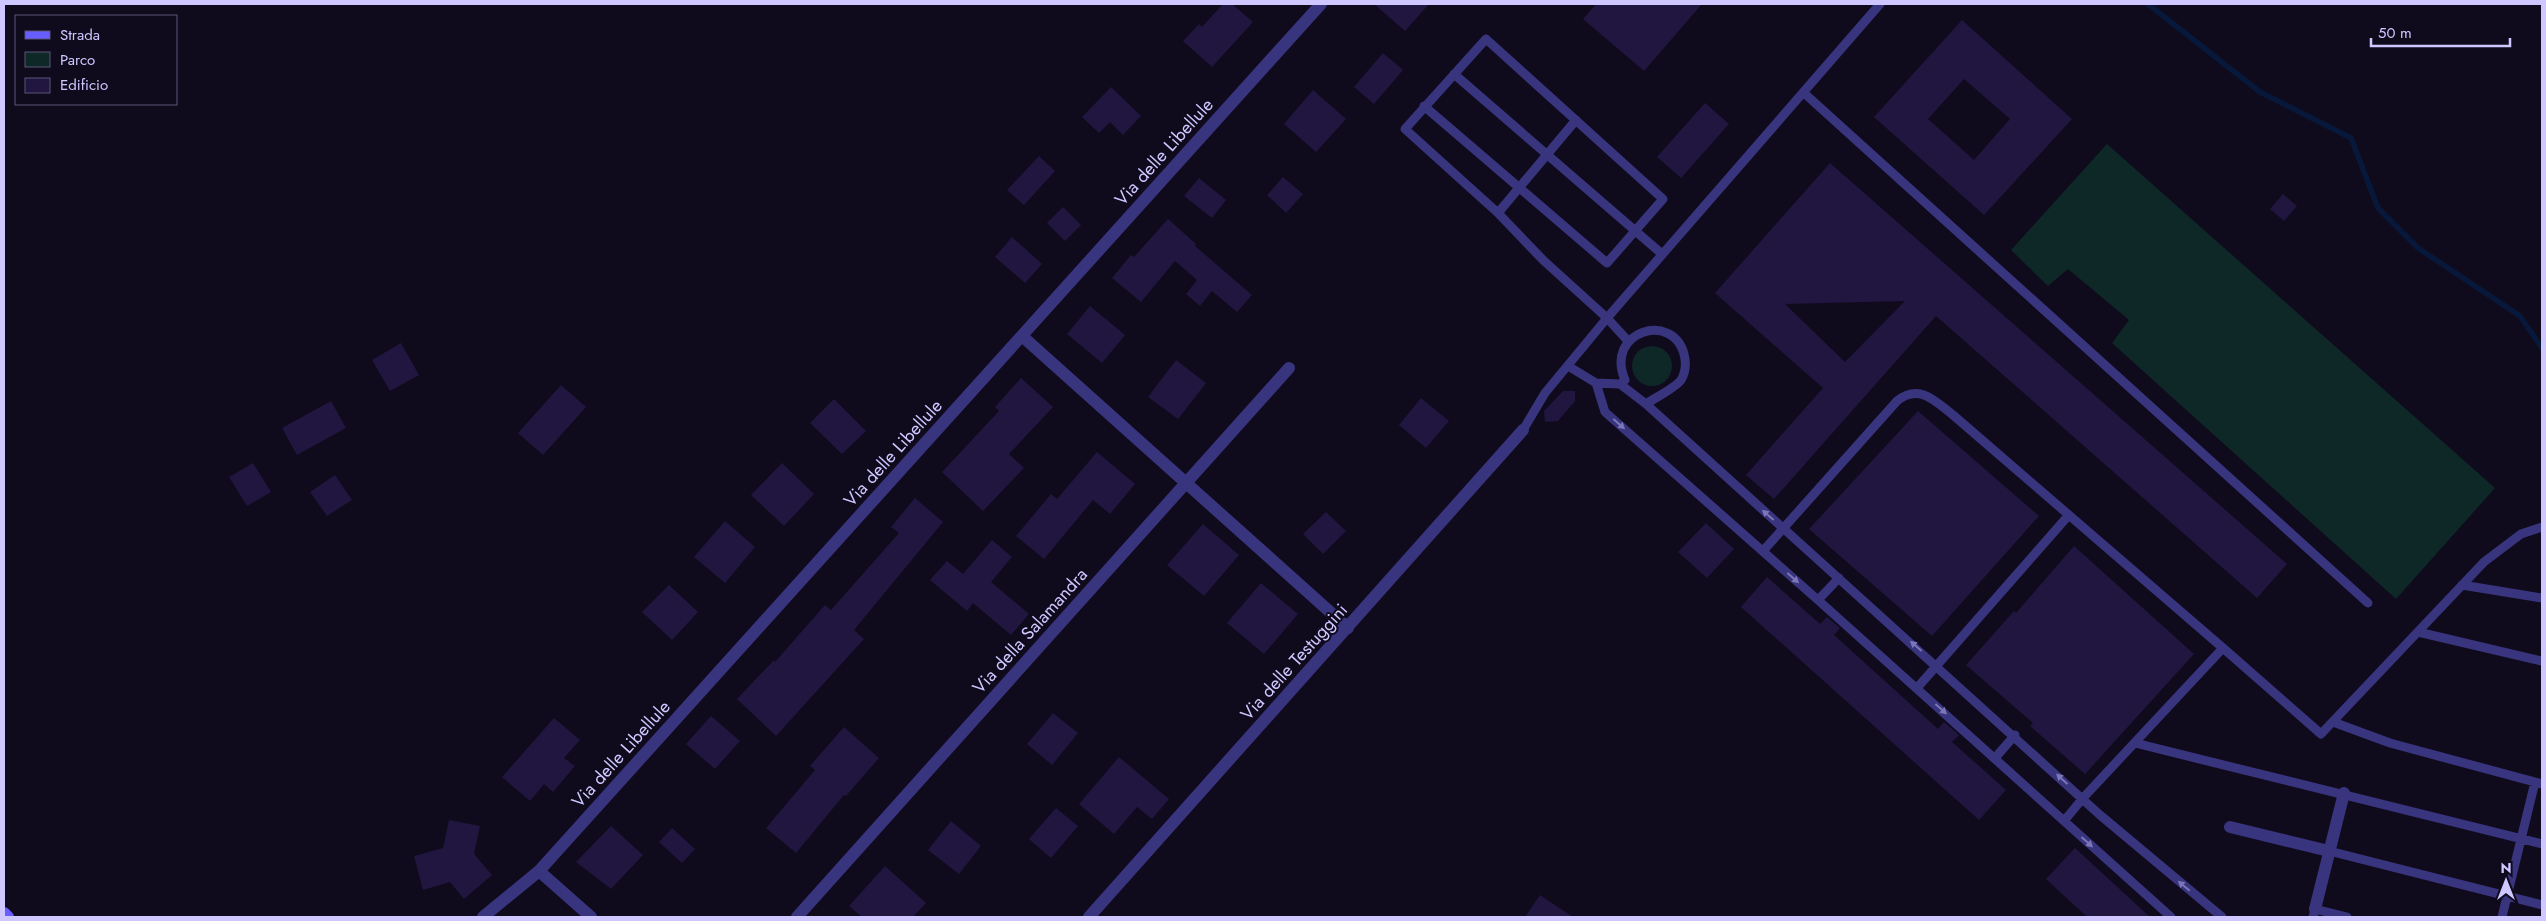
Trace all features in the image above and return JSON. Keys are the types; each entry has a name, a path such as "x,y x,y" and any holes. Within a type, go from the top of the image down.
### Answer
{"main road":[{"path":"4,913 8,917"}],"street":[{"name":"Via delle Libellule","path":"482,917 539,871 1321,4"},
{"path":"1022,336 1348,628"},
{"name":"Via della Salamandra","path":"797,917 1289,368"},
{"name":"Via delle Testuggini","path":"1089,917 1523,430"},
{"path":"2314,913 2344,794"},
{"path":"2230,827 2329,851"},
{"path":"539,871 591,917"}],"lane":[{"path":"1523,430 1545,393 1607,318 1880,4"},
{"path":"1424,106 1607,263 1663,199 1486,39 1424,106 1405,129 1498,213 1543,260 1607,318 1628,341"},
{"path":"1454,74 1662,254"},
{"path":"1804,93 2368,603"},
{"path":"1498,213 1576,120"},
{"path":"1620,384 1625,380 1620,360 1628,341 1641,332 1657,330 1668,333 1683,349 1685,359 1684,370 1680,380 1646,404"},
{"path":"1568,366 1596,383 1620,384 1646,404 2082,798 2222,917"},
{"path":"1596,383 1605,412 1917,688 2171,917"},
{"path":"1762,551 1897,401 1911,393 1927,396 1953,416 2321,734 2462,585 2502,546 2521,534 2542,527"},
{"path":"1917,688 2068,516"},
{"path":"1818,600 1839,578"},
{"path":"2462,585 2542,598"},
{"path":"2418,632 2542,661"},
{"path":"2064,821 2082,798 2223,648"},
{"path":"2333,722 2390,743 2538,783 2521,840 2502,917"},
{"path":"1994,758 2015,736"},
{"path":"2135,742 2542,844"},
{"path":"2329,851 2506,898 2542,905"},
{"path":"2314,913 2347,917"}],"green space":[{"path":"2107,144 2495,488 2396,599 2112,343 2129,320 2068,269 2048,286 2011,250"},
{"path":"1656,346 1663,349 1669,355 1672,366 1671,374 1663,383 1656,386 1648,386 1641,383 1633,374 1632,362 1635,355 1644,347"}],"building":[{"path":"1223,4 1232,4 1253,22 1212,67 1183,41 1199,24 1202,27"},
{"path":"1374,4 1429,4 1405,31"},
{"path":"1596,4 1702,4 1644,71 1583,19"},
{"path":"1962,20 2072,119 1984,215 1874,117","holes":["1964,79 2010,119 1974,160 1928,119"]},
{"path":"1383,53 1403,70 1374,104 1354,87"},
{"path":"1111,87 1141,116 1123,135 1110,122 1099,133 1082,117"},
{"path":"1313,90 1346,119 1316,152 1284,124"},
{"path":"1705,103 1729,124 1681,178 1657,157"},
{"path":"1039,156 1055,171 1024,205 1007,190"},
{"path":"1830,163 2287,564 2257,598 1936,316 1774,499 1746,475 1823,388 1715,293","holes":["1905,301 1845,362 1785,304"]},
{"path":"1283,177 1303,194 1286,213 1267,195"},
{"path":"1199,178 1226,200 1212,218 1184,196"},
{"path":"2283,194 2297,206 2284,221 2270,209"},
{"path":"1063,207 1081,225 1065,241 1047,223"},
{"path":"1168,219 1196,244 1195,246 1252,295 1237,312 1212,291 1200,306 1186,294 1197,280 1175,261 1141,302 1112,278 1131,255 1134,257"},
{"path":"1012,237 1042,264 1025,283 995,257"},
{"path":"1090,306 1125,335 1102,363 1067,334"},
{"path":"401,343 419,375 390,391 372,360"},
{"path":"1176,360 1206,383 1178,419 1148,397"},
{"path":"1021,378 1053,407 1009,454 1024,468 983,511 942,472 999,411 995,407"},
{"path":"561,385 586,407 543,455 518,433"},
{"path":"1563,391 1575,391 1575,401 1558,421 1545,422 1544,411"},
{"path":"1421,398 1449,421 1426,448 1399,425"},
{"path":"834,399 866,431 842,454 810,423"},
{"path":"331,401 346,428 297,455 282,428"},
{"path":"1918,411 2039,516 1932,636 1809,529"},
{"path":"1097,452 1135,484 1110,514 1093,500 1044,559 1016,536 1051,494 1057,499"},
{"path":"253,463 271,492 247,506 229,477"},
{"path":"782,463 814,494 784,526 751,495"},
{"path":"335,475 352,500 327,516 310,492"},
{"path":"915,498 943,522 854,630 864,639 776,736 737,699 774,660 775,662 825,605 831,610 899,533 891,527"},
{"path":"1326,512 1346,531 1323,554 1303,534"},
{"path":"725,521 755,547 725,583 694,557"},
{"path":"1706,523 1734,549 1707,578 1678,552"},
{"path":"1203,524 1239,555 1204,596 1167,565"},
{"path":"992,540 1012,557 991,582 1029,614 1011,635 973,603 967,611 930,580 947,561 963,574"},
{"path":"2074,546 2194,654 2085,774 2030,726 2033,723 1966,665 2014,611 2016,613"},
{"path":"1767,577 1820,624 1827,617 1840,628 1834,635 1938,729 1944,722 1959,735 1952,742 2006,790 1979,820 1741,607"},
{"path":"1261,583 1298,614 1264,654 1227,623"},
{"path":"669,585 698,612 672,640 642,612"},
{"path":"1053,713 1078,733 1052,765 1027,744"},
{"path":"711,716 740,741 715,769 686,744"},
{"path":"554,718 580,740 564,758 575,766 553,792 544,784 530,801 502,777"},
{"path":"844,727 879,758 846,796 844,795 796,853 766,828 815,770 810,766"},
{"path":"1119,757 1169,799 1152,819 1137,807 1114,834 1079,804"},
{"path":"1056,808 1078,826 1051,858 1029,839"},
{"path":"449,820 480,826 474,854 492,875 464,899 450,882 423,890 414,856 443,848"},
{"path":"951,821 981,846 959,874 928,850"},
{"path":"611,826 643,855 611,889 576,862"},
{"path":"672,828 695,849 682,863 659,842"},
{"path":"2075,848 2150,917 2087,917 2046,879"},
{"path":"885,866 926,903 913,917 862,917 849,906"},
{"path":"1540,895 1573,917 1525,917"}],"waterway":[{"path":"2148,4 2260,92 2351,138 2378,208 2418,248 2520,316 2542,348"}]}
